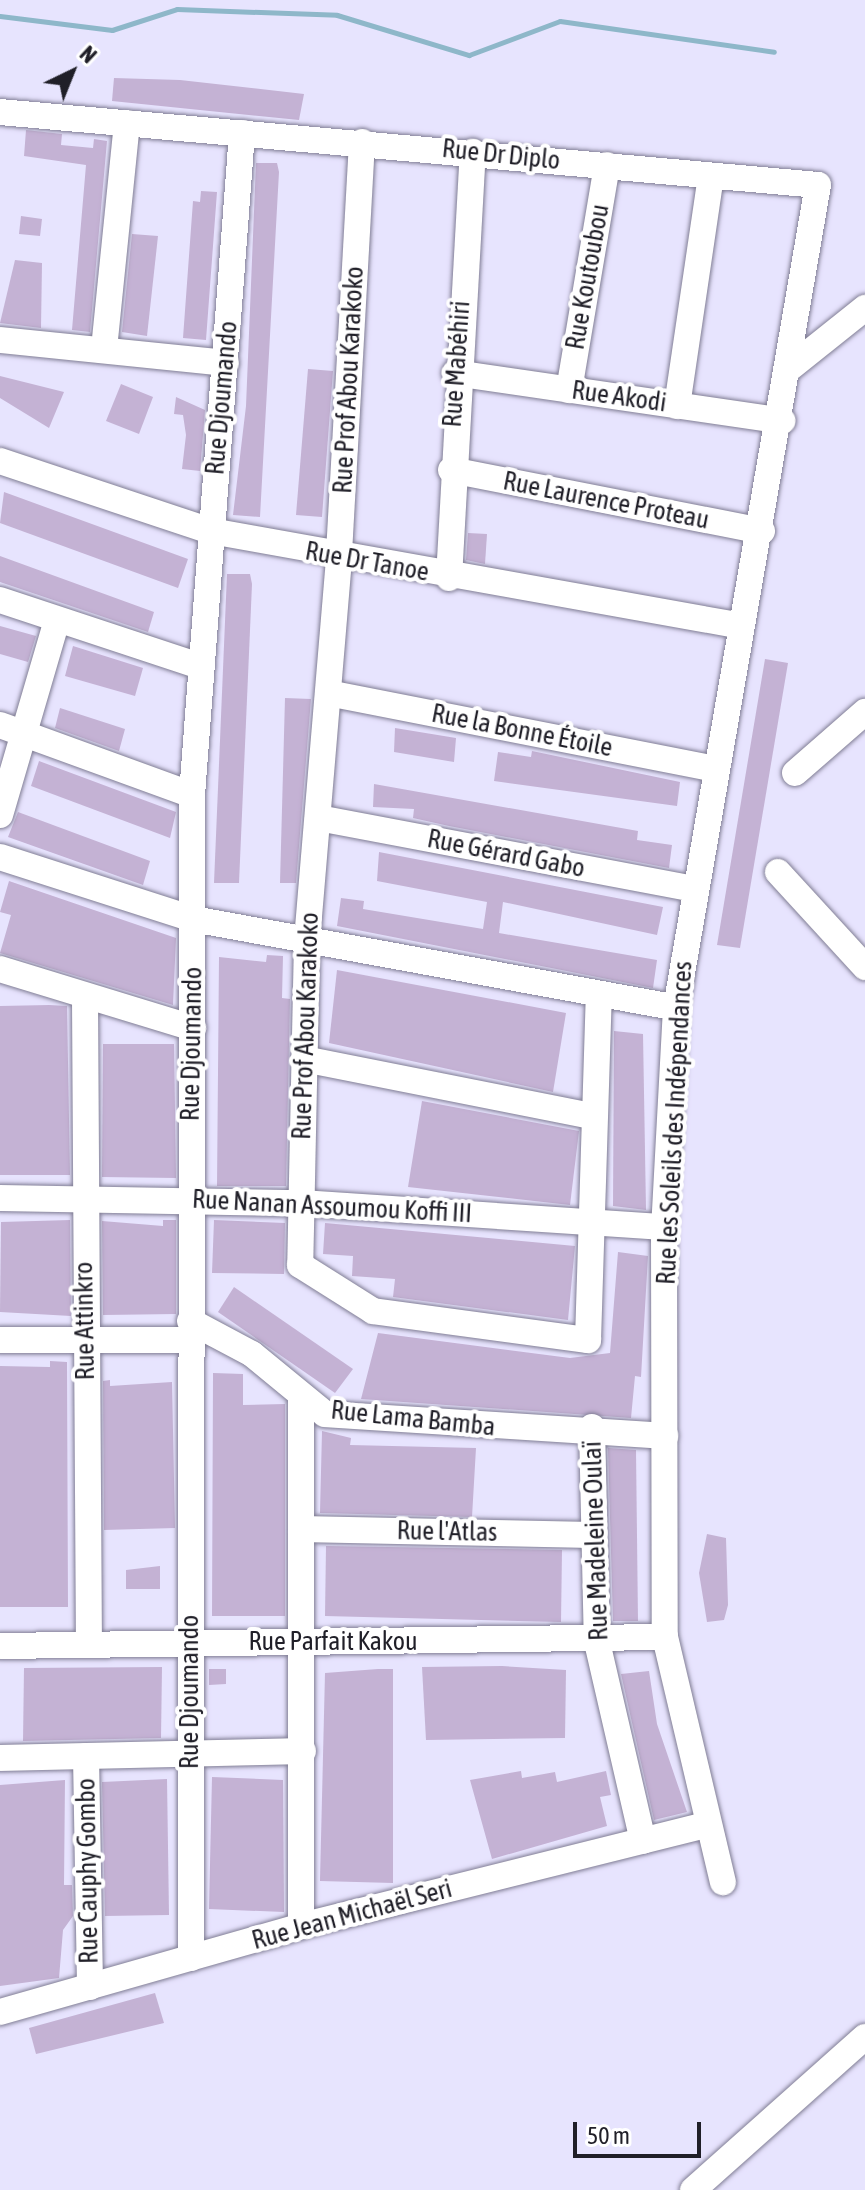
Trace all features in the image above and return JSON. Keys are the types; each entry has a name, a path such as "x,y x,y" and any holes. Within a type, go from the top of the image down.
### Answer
{"street":[{"name":"Rue Dr Diplo","path":"0,111 818,185 791,367"},
{"path":"104,349 127,123"},
{"name":"Rue Djoumando","path":"191,1958 189,1198 193,1028 192,795 242,133"},
{"name":"Rue Prof Abou Karakoko","path":"362,142 339,559 307,941 300,1265 373,1311 588,1340 592,1116 599,996"},
{"name":"Rue Mabéhiri","path":"449,578 455,373 473,152"},
{"name":"Rue Koutoubou","path":"569,390 607,165"},
{"path":"677,406 711,176"},
{"path":"791,367 865,308"},
{"path":"0,340 226,363"},
{"name":"Rue les Soleils des Indépendances","path":"723,1882 706,1825 665,1637 664,1227 676,1008 693,889 791,367"},
{"name":"Rue Akodi","path":"455,373 783,421"},
{"name":"Rue Dr Tanoe","path":"0,461 211,531 339,559 742,626"},
{"name":"Rue Laurence Proteau","path":"451,470 762,531"},
{"path":"0,600 200,666"},
{"path":"0,815 10,729 57,620"},
{"name":"Rue la Bonne Étoile","path":"328,693 716,769"},
{"path":"795,773 861,723"},
{"path":"10,729 192,795"},
{"name":"Rue Gérard Gabo","path":"318,818 693,889"},
{"path":"0,857 193,919 676,1008"},
{"path":"778,872 865,967"},
{"path":"0,969 85,998 193,1028"},
{"name":"Rue Attinkro","path":"85,998 83,1199 89,1645"},
{"path":"304,1059 592,1116"},
{"name":"Rue Nanan Assoumou Koffi III","path":"0,1198 189,1198 664,1227"},
{"path":"0,1340 86,1338 190,1330"},
{"name":"Rue Lama Bamba","path":"190,1330 252,1354 301,1399 325,1414 554,1433 592,1427 665,1436"},
{"path":"301,1399 301,1926"},
{"name":"Rue Madeleine Oulaï","path":"592,1427 592,1535 597,1642 643,1841"},
{"name":"Rue l'Atlas","path":"301,1529 592,1535"},
{"name":"Rue Parfait Kakou","path":"0,1646 597,1642 665,1637"},
{"path":"0,1758 303,1751"},
{"name":"Rue Cauphy Gombo","path":"86,1756 90,1987"},
{"name":"Rue Jean Michaël Seri","path":"0,2012 301,1926 706,1825"},
{"path":"693,2190 865,2037"}],"building":[{"path":"114,78 180,80 304,94 299,120 112,101"},
{"path":"26,130 62,134 61,145 93,148 94,139 107,141 90,332 72,330 86,165 24,156"},
{"path":"256,163 277,163 279,172 260,517 233,515 246,406"},
{"path":"201,191 217,192 206,340 183,338 193,201 200,202"},
{"path":"21,216 42,219 40,236 19,234"},
{"path":"132,234 158,236 147,336 122,332"},
{"path":"15,260 42,263 41,328 0,323"},
{"path":"308,369 333,371 322,517 296,515"},
{"path":"0,376 64,392 49,428 0,398"},
{"path":"121,384 153,397 139,434 106,421"},
{"path":"176,397 205,410 200,471 182,469 186,435 183,415 174,414"},
{"path":"4,492 188,559 178,588 0,523"},
{"path":"468,533 487,534 485,564 466,560"},
{"path":"0,556 154,612 148,632 0,582"},
{"path":"227,574 250,574 252,584 239,883 214,883"},
{"path":"0,626 36,636 28,662 0,654"},
{"path":"73,646 143,668 135,696 65,676"},
{"path":"765,659 788,663 740,948 717,945"},
{"path":"285,698 311,699 296,883 280,883"},
{"path":"60,708 125,729 119,751 55,728"},
{"path":"395,728 456,738 454,762 394,752"},
{"path":"532,751 680,782 677,806 494,781 498,752 531,757"},
{"path":"39,761 176,812 170,838 31,786"},
{"path":"374,784 638,831 637,840 672,845 669,868 413,818 414,809 373,807"},
{"path":"18,812 150,861 143,885 8,837"},
{"path":"379,852 663,907 657,935 503,902 499,933 657,960 653,988 337,926 341,898 364,901 363,909 483,929 487,902 377,881"},
{"path":"9,881 176,938 173,1005 0,953 11,915 0,912"},
{"path":"267,955 283,956 282,998 290,999 286,1186 217,1186 219,957 266,962"},
{"path":"337,970 566,1013 553,1092 329,1043"},
{"path":"0,1006 67,1006 70,1175 0,1175"},
{"path":"614,1031 643,1034 646,1210 613,1206"},
{"path":"103,1044 174,1044 176,1178 102,1177"},
{"path":"422,1101 579,1131 570,1205 408,1187"},
{"path":"70,1220 71,1316 0,1312 1,1222"},
{"path":"163,1220 176,1220 176,1314 103,1315 102,1221 163,1226"},
{"path":"214,1220 285,1223 284,1274 212,1273"},
{"path":"325,1223 575,1246 568,1320 393,1297 395,1279 352,1276 353,1256 323,1254"},
{"path":"618,1252 648,1256 641,1377 635,1376 631,1418 361,1399 378,1333 570,1358 610,1353"},
{"path":"234,1287 353,1369 335,1393 218,1312"},
{"path":"50,1361 67,1362 68,1607 0,1607 0,1366 50,1367"},
{"path":"213,1373 243,1374 243,1405 285,1404 285,1616 212,1616"},
{"path":"110,1380 110,1386 172,1382 175,1528 104,1530 103,1381"},
{"path":"322,1431 351,1438 350,1445 476,1448 472,1517 320,1513"},
{"path":"608,1448 636,1450 638,1621 613,1621"},
{"path":"707,1534 726,1538 728,1605 724,1620 707,1622 699,1573"},
{"path":"326,1546 562,1550 561,1622 325,1616"},
{"path":"160,1566 160,1589 126,1589 126,1570"},
{"path":"502,1666 566,1670 565,1738 426,1740 422,1667"},
{"path":"162,1667 161,1738 23,1741 24,1668"},
{"path":"209,1669 226,1669 226,1684 209,1685"},
{"path":"393,1669 393,1883 320,1881 325,1673"},
{"path":"649,1671 657,1724 687,1812 654,1820 621,1674"},
{"path":"521,1771 522,1778 555,1772 557,1782 606,1771 611,1795 600,1797 607,1826 492,1859 470,1780"},
{"path":"212,1777 283,1780 284,1912 209,1909"},
{"path":"167,1779 169,1915 105,1916 102,1782"},
{"path":"65,1780 64,1885 72,1885 73,1916 63,1930 59,1978 0,1986 0,1785"},
{"path":"155,1993 164,2023 36,2054 29,2028"}],"waterway":[{"path":"0,16 112,30 177,9 337,15 469,55 560,21 774,52"}]}
